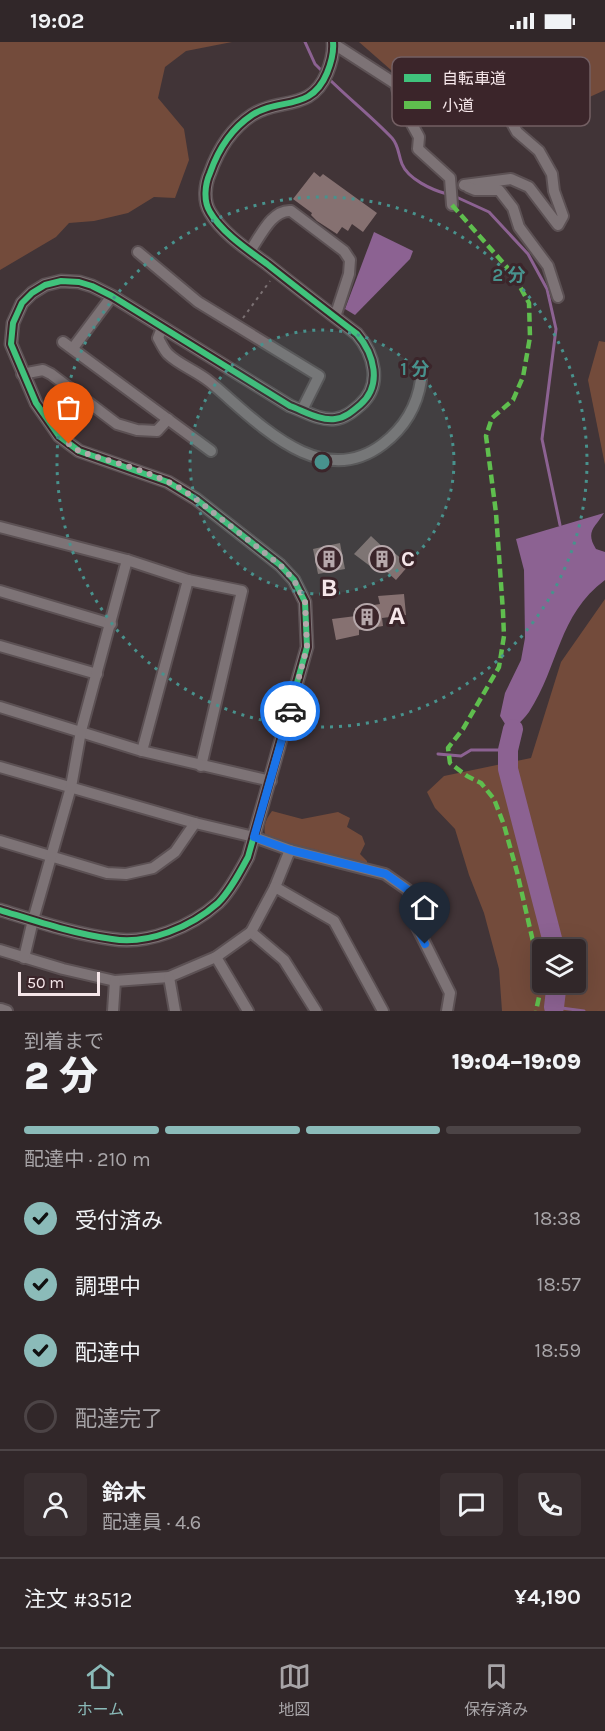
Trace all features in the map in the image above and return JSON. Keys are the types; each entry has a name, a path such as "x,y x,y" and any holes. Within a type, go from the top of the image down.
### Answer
{"street":[{"path":"0,910 113,939 133,940 165,933 198,918 219,901 240,872 254,837 307,647 305,602 294,580 280,565 196,499 178,488 135,469 79,451 59,436 36,403 11,344 13,323 22,303 45,285 62,281 92,286 112,296 263,390 302,410 322,419 337,419 353,412 367,399 373,384 374,364 367,346 357,333 250,251 208,211 204,186 214,162 232,132 252,115 268,108 300,101 316,90 323,82 329,68 333,43 392,81"},
{"path":"413,126 419,136 418,149 451,183 452,204"},
{"path":"451,183 464,184 511,179 529,187 558,225 563,216 554,191 552,174 538,151 517,132 514,126"},
{"path":"464,184 475,190 499,190 513,208 519,227 548,266 558,297"},
{"path":"250,251 276,214 282,210 291,211 344,251 350,260 349,274 335,317"},
{"path":"138,252 198,302 319,376 302,410"},
{"path":"73,348 112,296"},
{"path":"162,328 158,338 168,354 208,381 278,440 298,451 320,458 356,457 379,447 395,435 414,407 421,380"},
{"path":"63,342 211,451"},
{"path":"22,374 43,370 51,374 117,424 137,430 157,431 168,419"},
{"path":"0,527 128,560 188,580 242,591 201,766"},
{"path":"24,958 71,787 81,731 128,560"},
{"path":"142,750 188,580"},
{"path":"0,591 111,624"},
{"path":"0,646 98,675"},
{"path":"0,707 142,750 271,781"},
{"path":"0,767 195,823 254,837 290,850 386,874 408,890 417,927 450,993 447,1011"},
{"path":"0,841 107,873 126,874 153,868 175,852 195,823"},
{"path":"0,950 63,969 115,981 169,977 216,957 251,932 275,887 290,850"},
{"path":"275,887 334,921 383,1011"},
{"path":"251,932 284,960 316,1011"},
{"path":"216,957 248,1011"},
{"path":"169,977 175,1011"},
{"path":"113,1011 115,981"},
{"path":"0,1010 7,1011"}],"path":[{"path":"238,325 277,272"}],"shaded area":[{"path":"0,42 232,42 186,51 165,67 158,98 184,129 189,160 175,198 154,197 128,213 94,221 69,223 56,237 0,270"},
{"path":"359,42 605,42 605,90 590,97 590,57 392,57 392,71"},
{"path":"374,232 413,251 410,259 355,315 345,309"},
{"path":"599,341 605,342 605,465 588,380"},
{"path":"604,513 593,530 591,538 596,549 605,552 605,580 589,594 568,625 539,695 529,712 513,729 507,727 500,716 505,693 521,660 525,638 524,570 516,539"},
{"path":"605,599 605,1011 502,1011 499,969 484,913 455,829 435,808 427,792 444,776 531,758 561,662"},
{"path":"272,811 302,819 338,812 350,818 347,827 362,836 365,844 360,854 367,864 267,839 265,825"}],"building":[{"path":"314,172 320,177 323,174 377,213 363,232 352,224 348,231 342,227 337,234 317,221 311,215 312,213 293,199"},
{"name":"C","path":"371,536 388,552 392,551 409,565 396,580 379,565 374,569 354,554"},
{"name":"Ｂ","path":"340,543 345,569 318,574 313,549"},
{"name":"Ａ","path":"404,594 406,615 382,618 383,626 359,630 359,635 336,640 332,619 356,616 355,608 380,604 378,596"}],"waterway":[{"path":"305,42 315,64 323,72"},
{"path":"327,77 392,138 402,164 409,174 428,187 447,194"},
{"path":"454,196 489,212 528,254 547,289 556,329 542,439 560,525"},
{"path":"513,729 508,750 508,769 552,939"},
{"path":"438,754 461,756 471,750 508,750"},
{"path":"554,1007 556,993"},
{"path":"553,1011 554,1007 584,1011"}],"marked path":[{"path":"452,205 513,274 529,303 530,337 523,377 513,400 492,418 486,436 496,513 503,612 504,636 499,667 463,729 448,748 450,763 481,783 494,799 504,825 537,959 541,988 536,1011"}],"cycle path":[{"path":"0,910 98,937 126,940 154,937 182,927 218,903 231,887 248,857 307,647 305,602 294,580 280,565 196,499 168,482 79,451 59,436 36,403 11,344 13,323 22,303 32,293 45,285 61,281 79,282 112,296 290,406 329,419 345,416 360,405 372,388 374,379 374,370 363,342 357,334 228,234 210,212 206,198 207,182 213,164 232,133 252,115 273,106 304,99 312,93 327,73 332,58 333,42"}],"way so far":[{"path":"69,444 79,451 135,469 182,490 280,565 294,580 305,602 308,624 307,647 290,711"}],"place":[{"name":"Ｂ","path":"329,559"},
{"name":"C","path":"382,559"},
{"name":"Ａ","path":"367,617"}],"route":[{"path":"290,711 254,837 290,850 386,874 408,890 417,927 425,944"}]}
